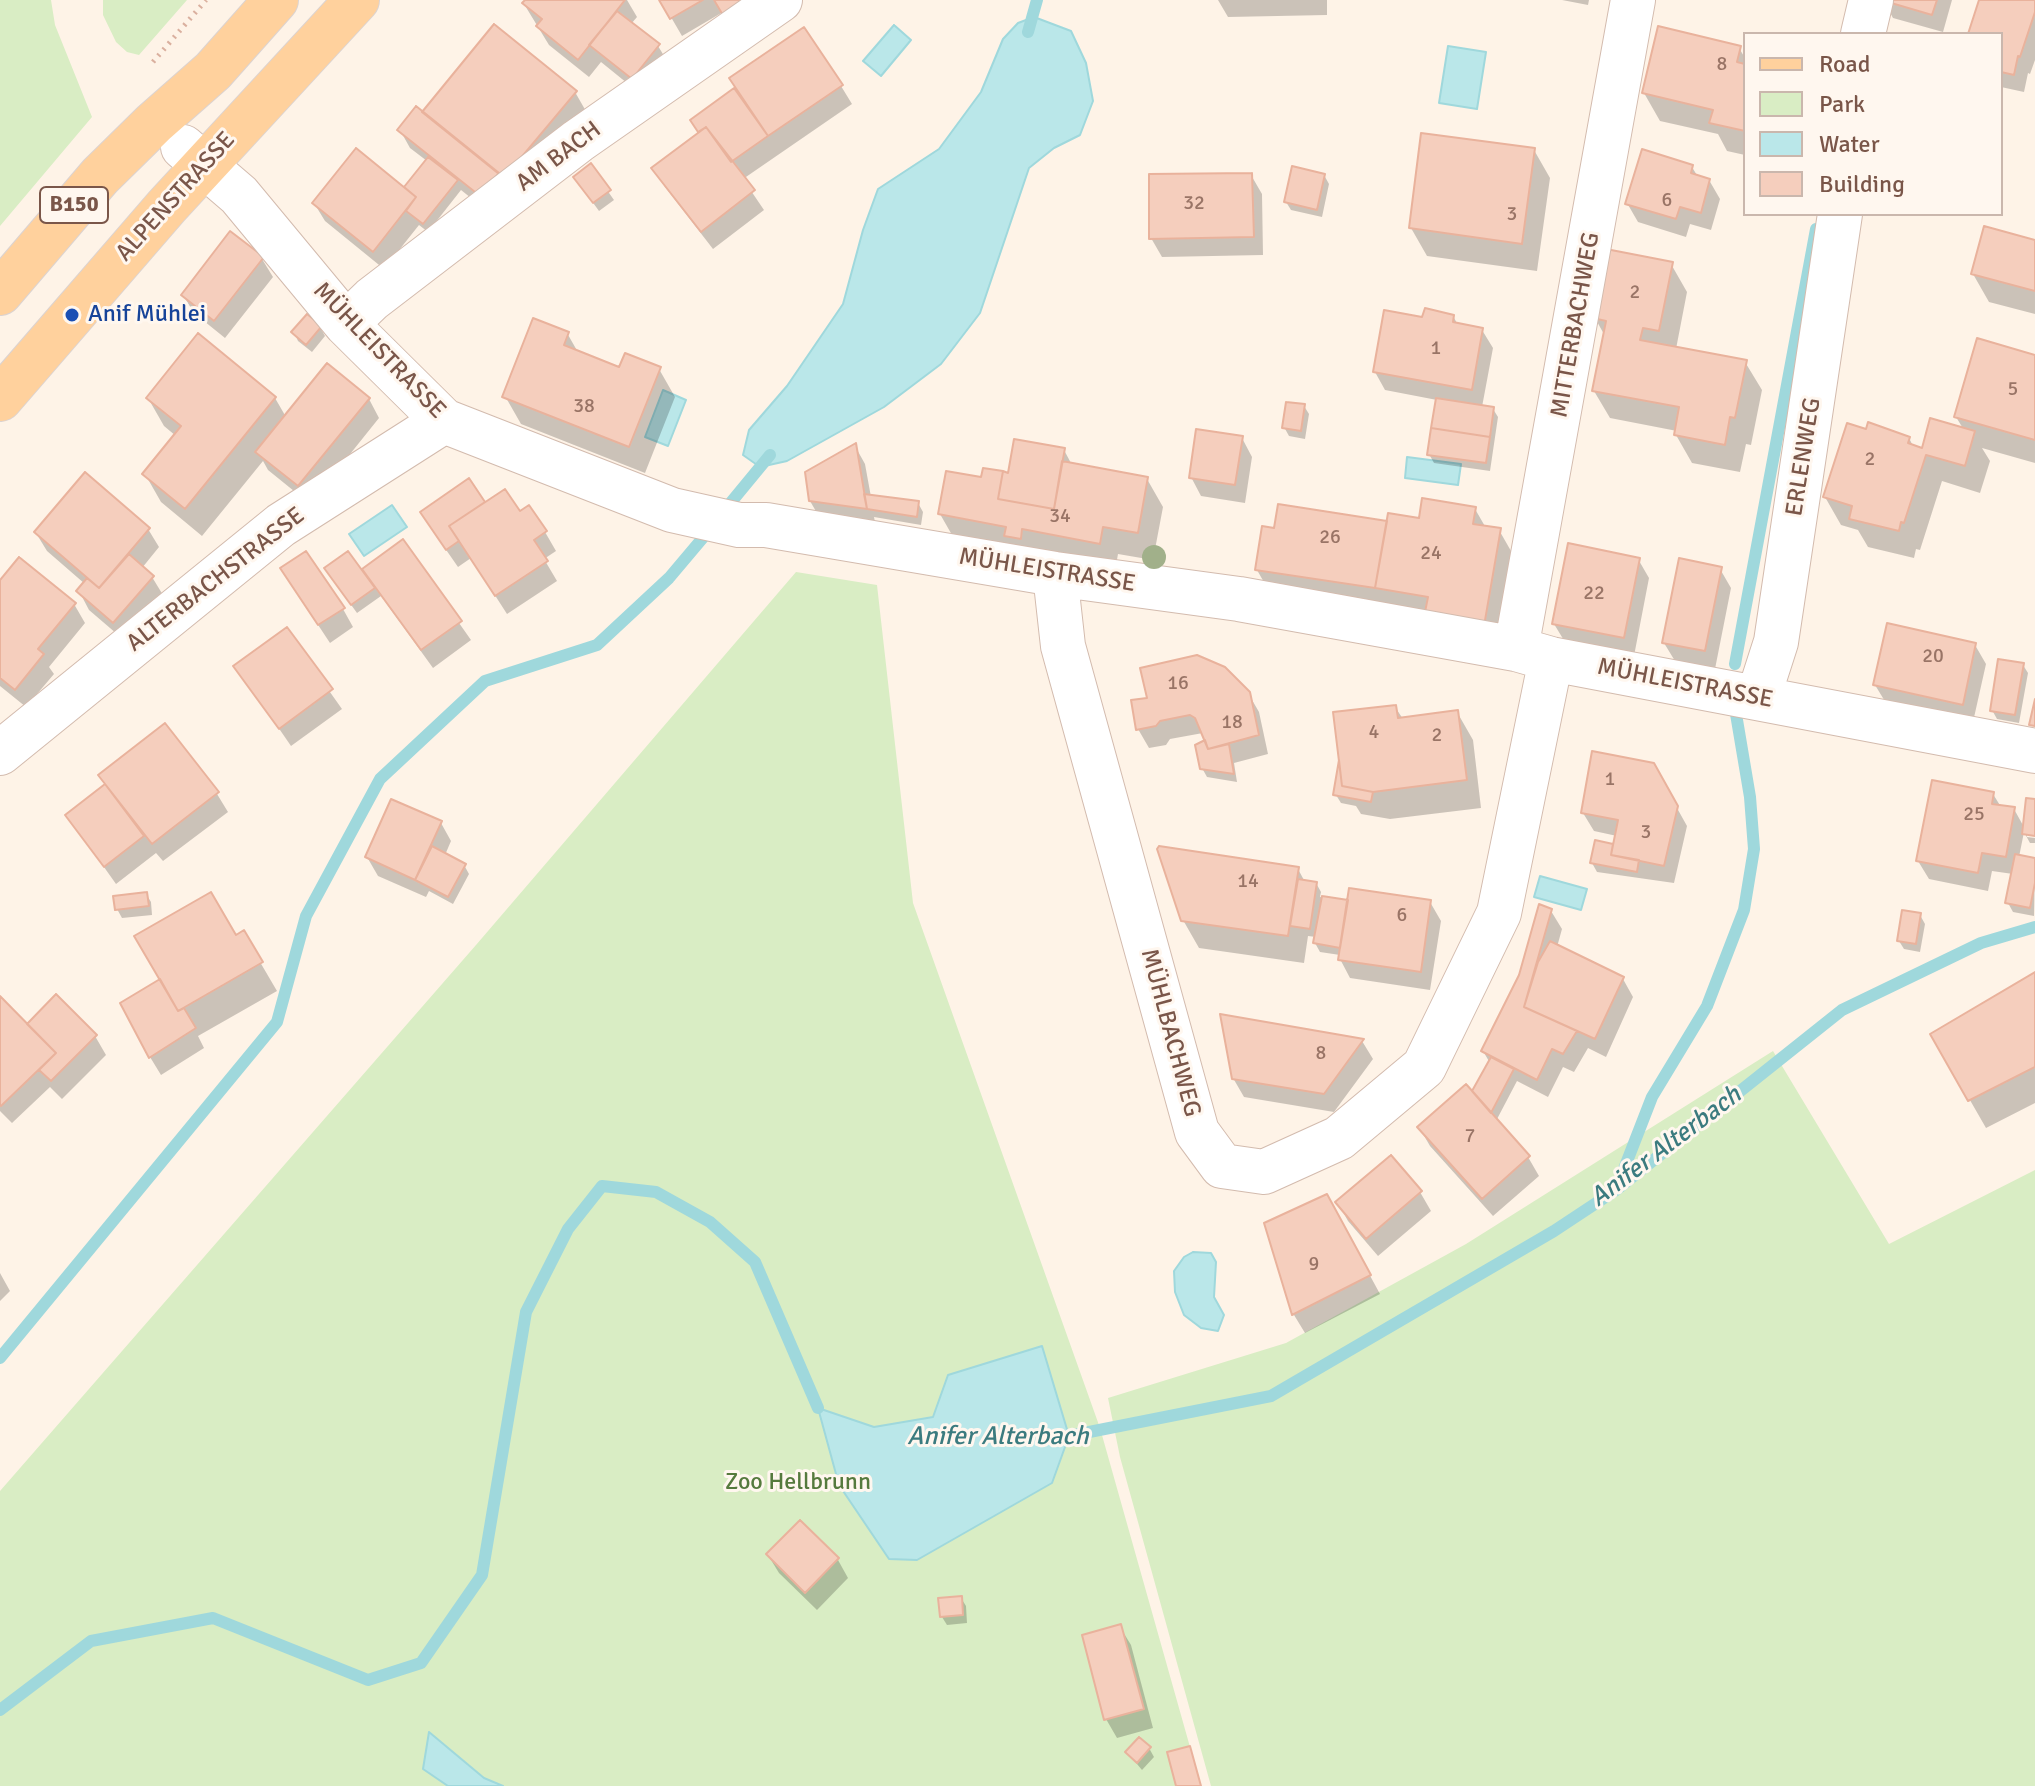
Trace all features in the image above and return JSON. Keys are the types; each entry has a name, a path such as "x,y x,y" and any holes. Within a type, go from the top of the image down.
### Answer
{"main road":[{"name":"B150","path":"0,293 100,176 213,71 276,0"},
{"name":"ALPENSTRASSE","path":"0,399 157,217 195,156 253,110 357,0"}],"street":[{"name":"AM BACH","path":"346,324 372,299 578,141 780,0"},
{"name":"MITTERBACHWEG","path":"1534,654 1633,0"},
{"path":"1863,32 1871,0"},
{"name":"MÜHLEISTRASSE","path":"195,156 239,195 346,324 444,421 672,510 739,525 766,525 1055,574 1223,597 2035,751"},
{"name":"ERLENWEG","path":"1758,698 1776,642 1840,216"},
{"name":"ALTERBACHSTRASSE","path":"0,753 281,525 444,421"},
{"name":"MÜHLBACHWEG","path":"1055,574 1063,646 1197,1132 1222,1166 1264,1172 1339,1138 1424,1067 1499,913 1534,654"}],"path":[{"path":"145,71 206,0"}],"green space":[{"path":"0,0 51,0 55,25 92,117 0,226"},
{"path":"103,0 187,0 139,55 127,52 116,42 103,15"},
{"name":"Zoo Hellbrunn","path":"796,572 877,585 913,903 1100,1428 1201,1786 0,1786 0,1491"},
{"path":"1773,1051 1889,1244 2035,1170 2035,1786 1211,1786 1120,1457 1108,1398 1286,1343 1466,1244"}],"water":[{"path":"1034,17 1071,31 1086,63 1093,101 1080,135 1054,148 1029,168 980,313 941,364 884,407 787,461 760,467 743,455 749,430 787,386 843,304 863,230 878,189 939,149 981,92 1003,39 1018,23"},
{"path":"894,25 911,40 881,76 863,61"},
{"path":"1448,46 1486,52 1477,109 1439,103"},
{"path":"663,390 686,400 668,446 645,437"},
{"path":"1407,457 1461,464 1458,485 1405,478"},
{"path":"392,505 407,527 364,556 349,534"},
{"path":"1540,876 1587,889 1581,910 1534,897"},
{"path":"1193,1252 1211,1253 1216,1262 1214,1297 1224,1315 1218,1331 1201,1328 1184,1315 1175,1292 1174,1271 1184,1257"},
{"name":"Anifer Alterbach","path":"1042,1346 1069,1436 1052,1483 917,1560 889,1559 839,1485 818,1408 874,1427 933,1417 948,1375"},
{"path":"429,1732 484,1778 503,1786 448,1786 423,1769"}],"building":[{"path":"525,0 625,0 578,60 536,26 542,19 522,3"},
{"path":"659,0 703,0 670,19"},
{"path":"714,0 750,0 724,17"},
{"path":"1881,0 1937,0 1932,15"},
{"path":"1979,0 2035,0 2035,12 2014,75 2003,72 2003,32 1969,32"},
{"path":"617,11 660,44 632,79 589,45"},
{"path":"494,24 577,91 504,178 422,112"},
{"path":"1658,26 1741,46 1737,62 1743,64 1743,131 1709,123 1713,110 1642,93"},
{"path":"804,27 843,85 768,136 729,78"},
{"path":"734,88 768,136 731,162 706,127 698,132 690,120"},
{"path":"416,106 499,173 480,196 397,130"},
{"path":"706,127 755,190 701,232 651,168"},
{"path":"1421,133 1535,148 1522,244 1409,228"},
{"path":"356,148 416,197 373,252 312,203"},
{"path":"1642,149 1693,165 1691,173 1710,179 1701,213 1680,207 1676,219 1625,204"},
{"path":"428,157 458,180 423,224 406,211 416,197 404,187"},
{"path":"591,163 611,190 593,203 573,177"},
{"path":"1292,166 1325,174 1317,210 1284,202"},
{"path":"1252,173 1254,237 1149,239 1149,174"},
{"path":"1984,226 2035,240 2035,291 1971,274"},
{"path":"230,231 264,257 214,321 181,295"},
{"path":"1606,249 1673,262 1659,331 1643,328 1640,340 1747,360 1735,418 1730,417 1725,445 1674,435 1679,407 1592,391 1606,321 1593,318"},
{"path":"1425,308 1454,315 1453,322 1483,328 1472,390 1373,372 1384,310 1422,317"},
{"path":"307,314 322,326 306,345 291,332"},
{"path":"533,318 569,332 564,345 619,367 625,353 661,367 629,447 502,397"},
{"path":"198,333 276,397 185,509 142,474 181,426 146,398"},
{"path":"1977,338 2035,355 2035,440 1954,417"},
{"path":"327,363 370,398 298,486 255,452"},
{"path":"1436,398 1494,407 1490,437 1431,428"},
{"path":"1286,402 1305,404 1301,431 1282,428"},
{"path":"1930,418 1975,431 1965,466 1926,455 1899,531 1849,519 1852,506 1823,497 1847,423 1866,429 1868,422 1910,437 1908,443 1922,448"},
{"path":"1431,428 1490,437 1486,463 1427,455"},
{"path":"1196,429 1243,436 1235,485 1189,478"},
{"path":"1014,439 1065,448 1054,509 998,499 1003,471 1008,473"},
{"path":"856,443 867,509 809,501 805,472"},
{"path":"1062,461 1148,477 1138,533 1103,527 1100,544 1022,529 1021,539 1004,536 1006,527 938,514 946,471 981,477 983,468 1003,471 998,499 1054,509"},
{"path":"85,472 150,528 99,588 34,532"},
{"path":"469,478 485,502 449,526 459,541 446,550 420,512"},
{"path":"505,489 520,511 529,505 547,531 534,540 548,561 495,596 449,526"},
{"path":"864,494 919,501 917,517 867,509"},
{"path":"1422,498 1476,507 1473,524 1501,528 1483,632 1423,622 1428,597 1375,588 1388,513 1419,518"},
{"path":"1278,504 1387,521 1375,588 1255,570 1262,526 1274,528"},
{"path":"403,539 462,621 421,650 362,569"},
{"path":"1568,543 1640,558 1624,638 1552,624"},
{"path":"306,551 345,608 318,625 280,568"},
{"path":"348,551 375,588 351,605 324,568"},
{"path":"129,554 154,576 113,623 76,591 87,578 99,588"},
{"path":"19,557 76,603 38,649 44,654 15,690 0,678 0,580"},
{"path":"1679,558 1722,567 1705,651 1662,643"},
{"path":"1887,623 1976,643 1963,705 1873,685"},
{"path":"287,627 333,689 279,729 233,666"},
{"path":"1197,655 1225,667 1250,692 1259,735 1208,749 1195,718 1190,715 1136,730 1131,700 1147,698 1140,668"},
{"path":"1998,659 2024,663 2015,715 1990,711"},
{"path":"2035,699 2035,726 2029,725"},
{"path":"1396,705 1398,718 1458,710 1467,780 1373,792 1342,786 1333,712"},
{"path":"165,723 219,792 152,844 98,775"},
{"path":"1205,740 1208,749 1229,744 1234,774 1200,769 1195,745"},
{"path":"1592,751 1654,763 1678,806 1664,866 1611,855 1618,820 1581,813"},
{"path":"1339,760 1342,786 1373,792 1371,802 1333,795"},
{"path":"1932,780 1994,792 1992,804 2015,807 2006,857 1982,853 1978,873 1916,861"},
{"path":"105,784 144,836 104,867 65,815"},
{"path":"2026,798 2035,799 2035,836 2022,834"},
{"path":"391,799 442,821 415,880 365,857"},
{"path":"1595,840 1613,844 1611,855 1639,860 1637,872 1590,863"},
{"path":"432,846 466,864 448,897 415,880"},
{"path":"1159,846 1299,867 1288,936 1181,921 1157,849"},
{"path":"2015,854 2035,858 2035,883 2030,908 2005,903"},
{"path":"1298,879 1317,882 1310,929 1290,926"},
{"path":"1349,888 1431,900 1421,972 1338,960"},
{"path":"147,892 149,906 115,910 113,896"},
{"path":"211,892 236,935 244,930 263,962 178,1011 134,936"},
{"path":"1322,896 1348,900 1340,948 1313,943"},
{"path":"1539,904 1552,909 1524,1007 1577,1031 1563,1054 1552,1049 1537,1080 1481,1051 1519,975"},
{"path":"1902,910 1921,913 1916,944 1897,941"},
{"path":"1550,941 1624,977 1595,1039 1524,1007 1538,962"},
{"path":"2035,972 2035,1067 1968,1101 1930,1034"},
{"path":"160,979 178,1011 184,1008 196,1028 149,1058 120,1003"},
{"path":"56,994 97,1035 51,1081 39,1070 56,1053 27,1024"},
{"path":"0,996 56,1053 1,1106 0,1105"},
{"path":"1220,1014 1364,1039 1324,1094 1232,1079"},
{"path":"1491,1057 1514,1069 1491,1113 1472,1091"},
{"path":"1466,1084 1530,1156 1482,1199 1417,1127"},
{"path":"1391,1155 1422,1191 1366,1239 1335,1202"},
{"path":"1327,1194 1371,1275 1292,1315 1264,1223"},
{"path":"800,1520 839,1558 805,1593 766,1554"},
{"path":"962,1596 963,1615 940,1617 938,1598"},
{"path":"1121,1624 1144,1709 1104,1720 1082,1635"},
{"path":"1139,1737 1151,1747 1137,1763 1125,1752"},
{"path":"1190,1746 1201,1786 1176,1786 1167,1752"}],"waterway":[{"path":"1028,32 1037,0"},
{"path":"1735,664 1816,229"},
{"path":"723,512 770,455"},
{"path":"0,1358 277,1022 306,916 380,779 485,681 597,645 669,578 712,527"},
{"path":"1617,1187 1652,1097 1707,1006 1744,910 1754,849 1750,797 1736,714"},
{"name":"Anifer Alterbach","path":"1069,1436 1271,1396 1554,1231 1616,1190 1842,1010 1981,943 2035,927"},
{"name":"Anifer Alterbach","path":"0,1710 91,1641 213,1618 368,1680 421,1663 482,1575 526,1312 568,1229 602,1186 656,1192 710,1222 755,1262 818,1408"}],"place":[{"name":"Anif Mühlei","path":"72,315"}]}
